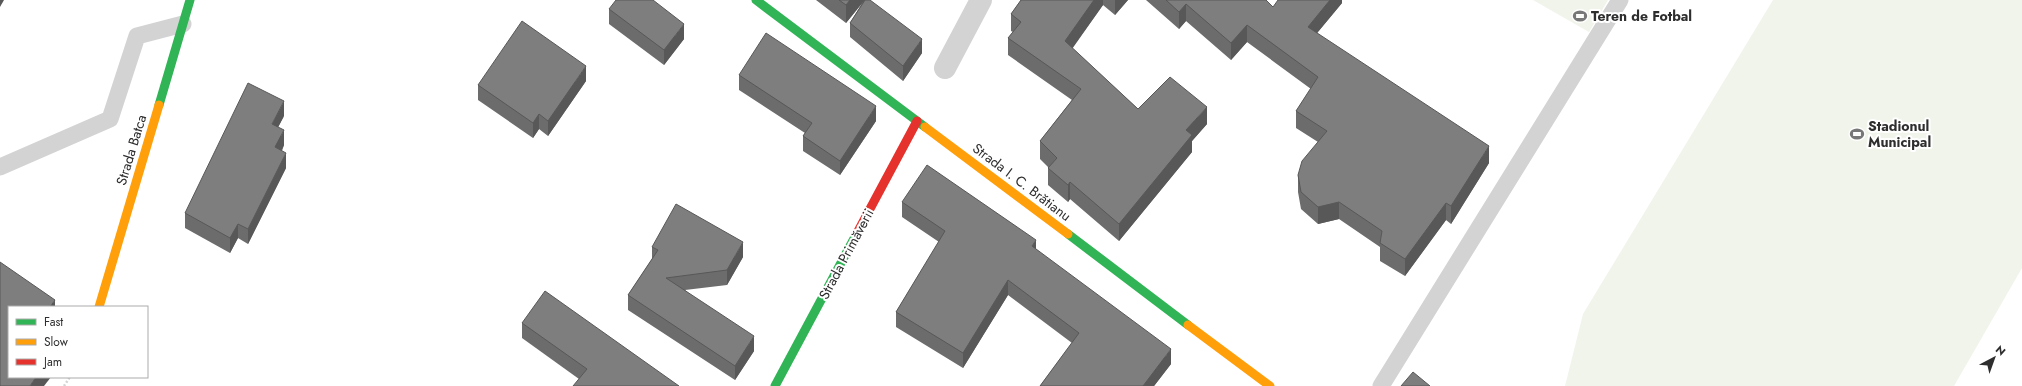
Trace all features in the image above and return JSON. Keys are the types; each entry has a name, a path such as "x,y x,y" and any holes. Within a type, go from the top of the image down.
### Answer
{"main road":[{"name":"Strada Batca","path":"99,306 190,0"},
{"name":"Strada I. C. Brătianu","path":"756,0 1270,386"},
{"name":"Strada Primăverii","path":"775,386 917,121"}],"street":[{"path":"945,68 981,0"}],"lane":[{"path":"1381,386 1620,0"},
{"path":"0,167 110,119 137,36 183,24"}],"shaded area":[{"name":"Teren de Fotbal","path":"1533,0 1608,0 1589,32"},
{"name":"Stadionul Municipal","path":"1773,0 2022,0 2022,268 1954,386 1565,386 1583,314"}],"building":[{"path":"616,0 653,0 684,24 664,50 609,9"},
{"path":"839,0 850,0 846,5"},
{"path":"865,0 870,0 922,39 903,66 850,23"},
{"path":"1021,0 1094,0 1065,41 1138,109 1170,77 1207,107 1186,130 1192,135 1119,224 1070,182 1068,185 1048,168 1057,158 1040,141 1081,89 1008,38 1021,22 1011,14"},
{"path":"1166,0 1266,0 1273,7 1278,0 1330,0 1308,27 1489,146 1451,206 1446,203 1405,259 1380,243 1382,231 1339,202 1318,207 1301,192 1298,175 1302,161 1327,131 1296,111 1318,77 1247,25 1231,43 1186,4 1179,12"},
{"path":"522,21 586,66 548,121 539,114 533,123 478,85"},
{"path":"766,33 876,106 840,161 803,136 812,123 739,75"},
{"path":"248,83 284,101 272,124 284,130 275,147 286,153 248,229 238,224 230,238 185,213"},
{"path":"927,165 1036,240 1032,246 1171,349 1143,386 1040,386 1079,333 1008,280 963,353 896,312 945,231 902,202"},
{"path":"676,204 743,242 727,270 666,278 754,336 735,366 628,295 658,250 652,247"},
{"path":"0,262 55,300 51,306 8,306 8,378 35,378 30,386 0,386"},
{"path":"545,291 679,386 573,386 587,369 522,323"},
{"path":"1413,372 1430,386 1401,386"}],"traffic: fast":[{"path":"159,105 190,0"},
{"path":"756,0 925,127"},
{"path":"775,386 857,233"},
{"path":"1068,234 1188,325"}],"traffic: slow":[{"path":"99,306 159,105"},
{"path":"925,127 1068,234"},
{"path":"1188,325 1270,386"}],"traffic: jam":[{"path":"857,233 917,121"}],"place":[{"name":"Teren de Fotbal","path":"1580,16"},
{"name":"Stadionul Municipal","path":"1857,134"}]}
